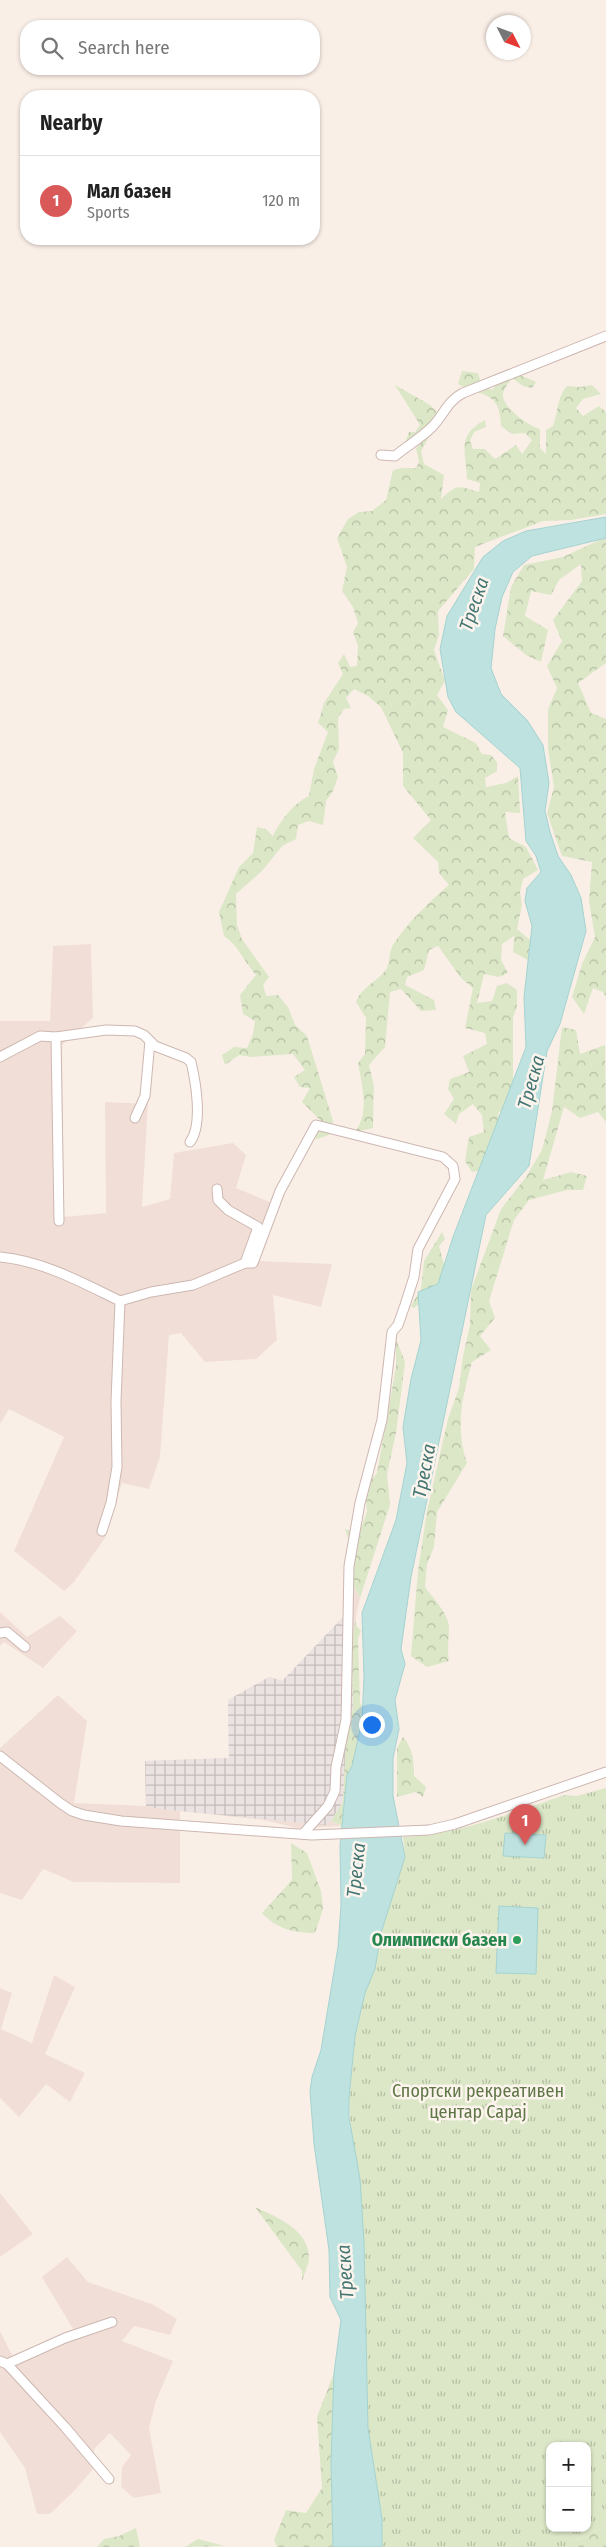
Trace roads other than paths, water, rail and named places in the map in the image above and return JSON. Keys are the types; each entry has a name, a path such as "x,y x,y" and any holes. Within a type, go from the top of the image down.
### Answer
{"street":[{"path":"381,454 395,456 433,425 453,398 462,392 606,336"},
{"path":"0,1056 40,1036 56,1037 106,1030 135,1031 155,1046 186,1058 191,1062 198,1120 196,1134 190,1142"},
{"path":"56,1037 59,1221"},
{"path":"135,1118 146,1096 150,1041"},
{"path":"0,1256 17,1258 58,1271 120,1301 151,1292 193,1285 245,1263 253,1263 280,1191 316,1125 444,1157 453,1166 456,1179 418,1249 414,1277 398,1325 392,1332 382,1420 360,1504 349,1566 346,1720 336,1767 334,1791 328,1806 303,1834"},
{"path":"217,1189 218,1200 228,1210 258,1227 245,1263"},
{"path":"102,1531 111,1504 117,1467 116,1401 120,1301"},
{"path":"0,1633 8,1632 25,1647"},
{"path":"0,1756 50,1793 60,1804 84,1815 120,1821 324,1835 420,1831 455,1824 606,1772"},
{"path":"109,2480 65,2427 4,2363 65,2338 112,2322"}],"water":[{"name":"Треска","path":"606,517 606,538 532,556 513,572 502,597 495,629 491,668 501,694 527,720 543,745 549,783 545,811 558,856 571,875 581,898 586,931 560,1024 547,1051 529,1166 486,1215 411,1577 401,1649 405,1664 395,1700 399,1729 393,1758 393,1796 405,1857 381,1933 375,1969 365,1993 355,2036 349,2098 349,2117 360,2179 364,2242 368,2428 382,2519 382,2547 333,2547 331,2462 334,2373 341,2320 330,2297 329,2250 314,2144 310,2091 312,2077 321,2050 338,1947 341,1905 340,1845 347,1775 352,1766 362,1721 364,1677 362,1613 396,1520 407,1463 403,1427 411,1379 421,1340 418,1292 438,1284 453,1237 526,1047 524,997 532,926 525,901 527,888 541,872 536,856 526,841 520,768 456,712 448,697 440,649 447,616 483,557 503,541 526,531"},
{"path":"505,1833 546,1835 544,1858 503,1856"},
{"name":"Олимписки базен","path":"499,1906 538,1908 536,1974 496,1973"}],"place":[{"name":"Мал базен","path":"525,1845"},
{"name":"Олимписки базен","path":"517,1940"}],"park label":[{"name":"Спортски рекреативен центар Сарај","path":"478,2101"}]}
